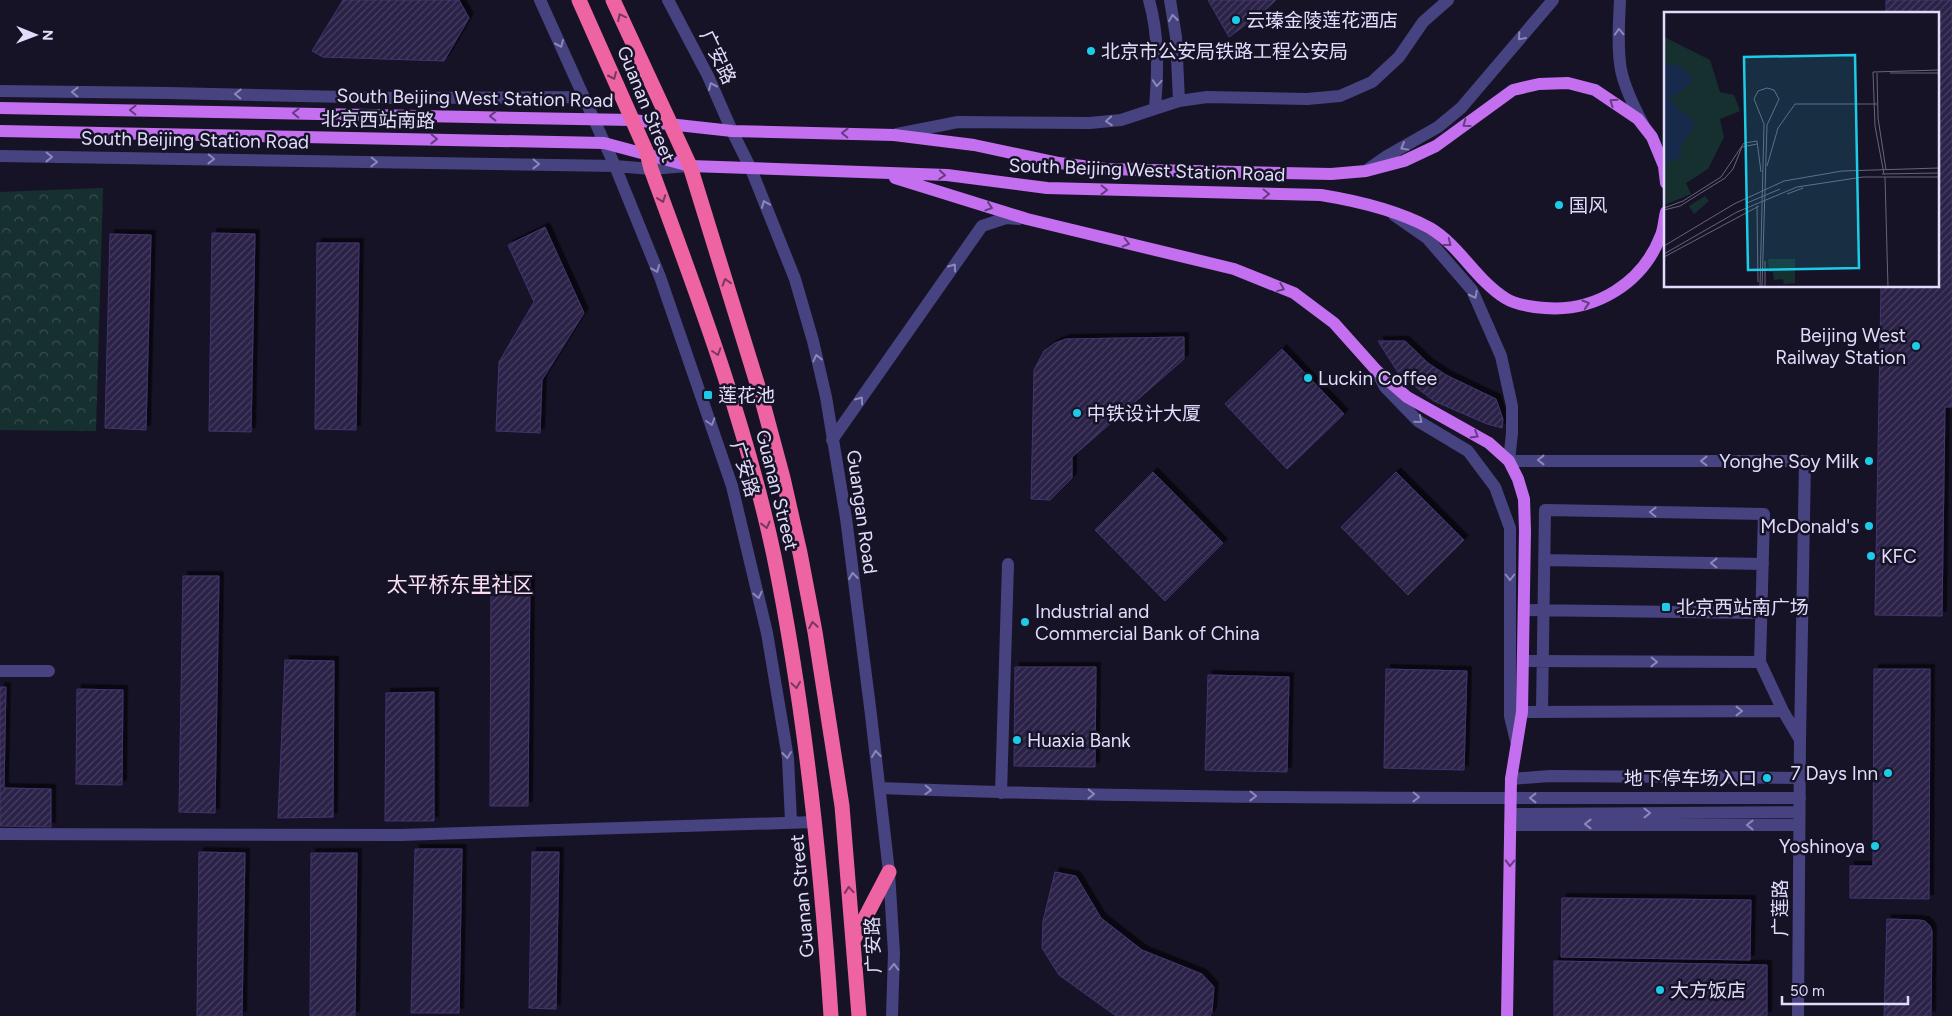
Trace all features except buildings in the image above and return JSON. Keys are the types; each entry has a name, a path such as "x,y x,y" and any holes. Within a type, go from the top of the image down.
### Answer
{"highway":[{"name":"Guanan Street","path":"579,0 647,153 651,169 699,298 729,390 774,555 790,645 815,822 827,948 831,1016"},
{"name":"Guanan Street","path":"613,0 690,166 761,396 783,478 815,632 842,806 859,1016"},
{"path":"854,939 889,872"}],"main road":[{"name":"South Beijing West Station Road","path":"0,108 632,120 732,131 894,134 974,145 1059,163 1106,169 1331,174 1366,171 1404,161 1436,146 1513,90 1539,84 1568,84 1595,90 1638,119 1652,137 1664,166"},
{"name":"北京西站南路","path":"0,131 604,143 690,166 751,169"},
{"name":"South Beijing West Station Road","path":"751,169 947,175 1047,188 1321,195 1359,201 1430,229 1460,252 1488,284 1506,298 1531,307 1563,309 1589,305 1617,291 1645,265 1661,234 1664,221"},
{"path":"876,172 1027,219 1234,269 1294,293 1334,323 1376,370 1407,397 1489,443 1509,461 1518,479 1524,499 1524,610 1522,712 1511,779 1507,1016"}],"street":[{"path":"540,0 594,119"},
{"name":"广安路","path":"668,0 708,76 751,169"},
{"path":"1150,0 1154,16 1158,63 1155,108"},
{"path":"1170,0 1176,37 1179,101"},
{"path":"894,134 958,122 1090,123 1121,120 1179,101 1207,97 1306,99 1340,96 1372,82 1399,57 1423,22 1448,0"},
{"path":"1366,171 1387,156 1438,127 1461,108 1553,0"},
{"path":"1620,0 1618,25 1621,70 1632,102 1645,128"},
{"path":"0,91 394,98 584,97"},
{"name":"广安路","path":"594,119 660,277 732,486 767,633 788,758 791,822"},
{"name":"South Beijing Station Road","path":"0,156 615,166 651,169 690,166"},
{"name":"Guangan Road","path":"751,169 795,279 814,341 826,397 846,518 889,872"},
{"path":"1390,212 1427,238 1472,290 1502,356 1510,398 1512,432 1509,461"},
{"path":"832,440 982,226 1006,218 1027,219"},
{"path":"1376,370 1385,387 1418,421 1468,451 1495,487 1510,528 1510,716 1516,741"},
{"name":"广莲路","path":"1509,461 1805,461 1798,1016"},
{"path":"1542,711 1544,510 1764,514 1760,662 1800,740"},
{"path":"1544,560 1763,564"},
{"path":"1001,793 1008,564"},
{"path":"1524,610 1761,613"},
{"path":"1523,661 1760,662"},
{"path":"0,671 49,671"},
{"path":"1522,712 1784,711"},
{"path":"1511,779 1550,776 1800,778"},
{"path":"880,788 1001,793 1511,798 1800,798"},
{"path":"1510,819 1799,818"},
{"path":"0,834 400,835 815,822"},
{"name":"广安路","path":"889,872 894,953 892,1016"}],"green space":[{"path":"103,188 96,431 0,430 0,192"}],"place":[{"name":"云瑧金陵莲花酒店","path":"1236,20"},
{"name":"北京市公安局铁路工程公安局","path":"1091,51"},
{"name":"国风","path":"1559,205"},
{"name":"Beijing West Railway Station","path":"1916,346"},
{"name":"Luckin Coffee","path":"1308,378"},
{"name":"莲花池","path":"708,395"},
{"name":"中铁设计大厦","path":"1077,413"},
{"name":"Yonghe Soy Milk","path":"1869,461"},
{"name":"McDonald's","path":"1869,526"},
{"name":"KFC","path":"1871,556"},
{"name":"北京西站南广场","path":"1666,607"},
{"name":"Industrial and Commercial Bank of China","path":"1025,622"},
{"name":"Huaxia Bank","path":"1017,740"},
{"name":"7 Days Inn","path":"1888,773"},
{"name":"地下停车场入口","path":"1767,778"},
{"name":"Yoshinoya","path":"1875,846"},
{"name":"大方饭店","path":"1660,990"}],"district":[{"name":"太平桥东里社区","path":"460,584"}]}
